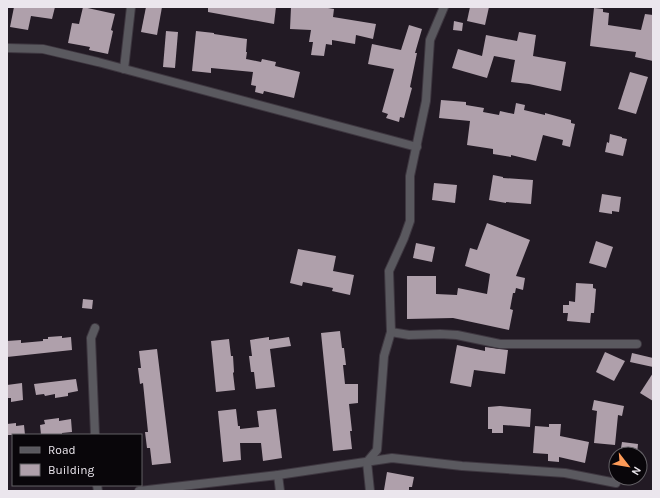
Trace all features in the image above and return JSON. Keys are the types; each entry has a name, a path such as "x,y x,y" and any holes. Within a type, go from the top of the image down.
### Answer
{"street":[{"path":"124,69 131,7"},
{"path":"370,491 367,462 377,450 384,356 391,332 389,271 410,221 410,176 426,101 430,40 444,7"},
{"path":"7,48 43,49 417,147"},
{"path":"95,328 91,338 95,434"},
{"path":"391,332 409,335 457,335 500,344 637,344"},
{"path":"139,491 278,475 392,458 462,466 565,473 608,481"},
{"path":"278,475 280,491"}],"building":[{"path":"14,7 55,7 52,19 31,16 28,30 10,27"},
{"path":"83,7 115,14 108,54 89,50 90,47 68,43 72,23 79,24"},
{"path":"146,7 162,7 157,35 141,32"},
{"path":"208,7 276,7 274,24 208,12"},
{"path":"291,7 322,7 334,9 333,17 376,24 373,39 356,35 355,44 332,40 332,45 326,44 324,56 311,55 313,42 309,42 311,30 290,29"},
{"path":"470,7 489,7 485,25 467,21"},
{"path":"594,8 603,9 603,12 609,13 608,25 641,30 645,14 653,15 653,61 635,57 636,52 590,46"},
{"path":"454,21 463,23 462,31 453,30"},
{"path":"409,25 422,29 415,53 417,53 410,87 412,88 404,118 400,117 399,122 386,118 388,114 382,112 394,69 368,64 372,44 401,50"},
{"path":"166,31 178,32 175,68 163,67"},
{"path":"196,31 247,39 246,59 261,62 262,59 276,62 275,66 300,72 294,98 264,91 263,94 255,92 256,86 251,85 253,72 211,68 211,73 192,71"},
{"path":"519,32 536,35 533,56 566,62 561,91 529,84 511,82 515,60 494,56 487,78 452,68 458,49 482,56 486,35 517,41"},
{"path":"630,72 648,77 636,114 618,109"},
{"path":"441,100 466,102 466,105 484,108 483,112 499,115 500,111 514,114 516,103 525,105 524,110 545,115 545,113 571,120 571,123 575,124 570,147 562,145 563,140 543,135 536,161 511,155 511,157 493,154 493,149 467,145 470,121 439,118"},
{"path":"610,134 627,139 623,156 605,152 607,142 609,143"},
{"path":"493,175 503,178 533,180 531,204 506,203 489,200"},
{"path":"434,183 457,185 455,203 432,200"},
{"path":"602,194 621,197 619,212 612,211 612,214 599,212"},
{"path":"487,223 530,240 516,276 525,278 523,290 516,288 515,293 513,293 510,309 513,310 509,330 453,318 407,319 407,276 436,276 436,294 457,295 458,288 487,294 490,274 465,266 470,248 477,250"},
{"path":"596,241 613,247 606,268 589,263"},
{"path":"416,243 435,247 432,262 413,258"},
{"path":"298,249 336,256 333,271 354,275 350,295 332,291 333,288 303,282 302,286 290,283"},
{"path":"576,283 593,284 593,288 596,289 594,313 591,313 590,323 567,321 568,313 563,313 563,305 569,305 569,301 575,302"},
{"path":"83,299 93,300 92,309 82,308"},
{"path":"340,331 346,365 343,365 345,384 358,384 358,403 349,404 352,449 333,451 321,333"},
{"path":"62,336 62,338 71,337 72,350 7,357 7,341 21,340 21,343 43,341 43,339 48,339 48,337"},
{"path":"269,337 269,340 289,337 291,346 270,349 275,387 256,389 254,372 251,372 249,356 252,356 250,340"},
{"path":"229,339 231,356 233,356 235,390 216,392 211,341"},
{"path":"457,345 485,351 485,347 508,350 505,374 474,370 471,387 450,383"},
{"path":"157,349 171,463 152,465 150,448 147,448 145,432 148,432 143,383 140,384 138,368 141,368 139,351"},
{"path":"605,352 625,361 614,381 596,372"},
{"path":"632,353 653,358 653,367 630,362"},
{"path":"653,373 653,401 640,393"},
{"path":"76,379 78,391 68,393 68,396 55,398 55,394 45,396 44,394 36,395 34,384"},
{"path":"22,383 23,400 11,402 11,398 7,398 7,385"},
{"path":"594,400 624,406 622,416 618,415 615,445 594,443 597,411 592,410"},
{"path":"500,406 531,409 530,427 503,425 503,433 492,433 492,429 488,429 488,407"},
{"path":"236,409 238,426 240,426 240,429 259,427 257,411 276,409 282,458 263,461 261,443 240,443 241,460 223,462 218,411"},
{"path":"59,418 59,421 71,419 72,432 62,434 41,434 40,425 45,424 44,420"},
{"path":"16,423 16,426 24,425 25,434 7,435 7,424"},
{"path":"549,424 561,424 560,436 589,442 585,463 559,457 559,462 548,461 548,454 533,453 535,426 549,427"},
{"path":"622,442 638,444 638,446 621,446"},
{"path":"387,472 414,477 412,487 409,487 409,491 384,490"}]}
